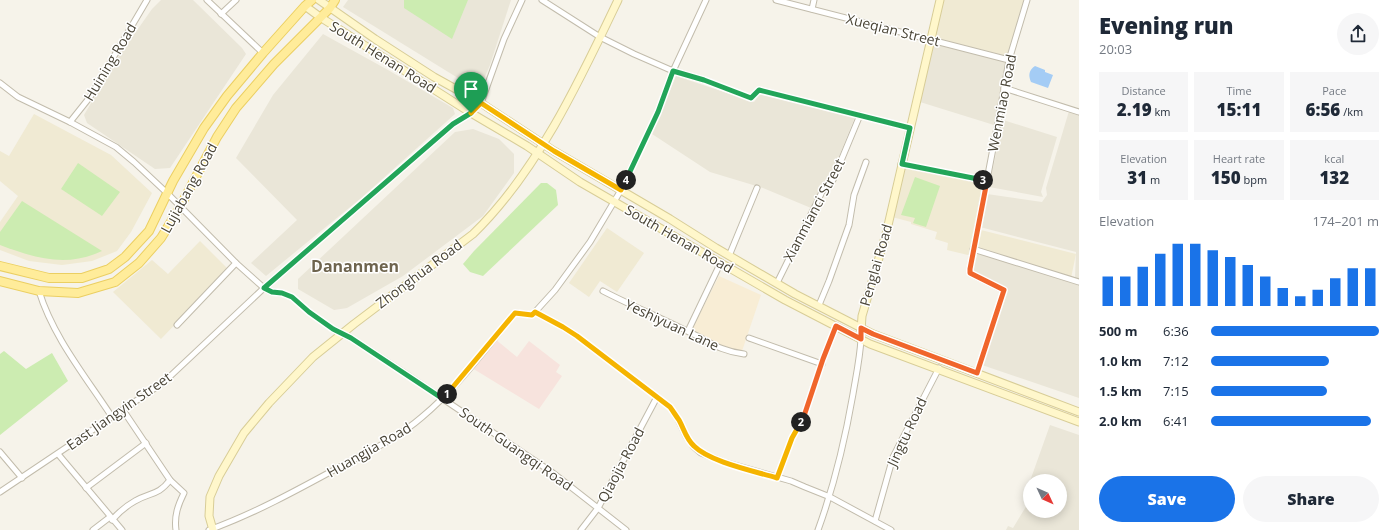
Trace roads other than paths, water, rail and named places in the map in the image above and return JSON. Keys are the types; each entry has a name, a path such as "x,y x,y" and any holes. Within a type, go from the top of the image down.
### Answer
{"main road":[{"name":"Lujiabang Road","path":"0,266 49,278 82,278 109,269 125,257 149,231 167,193 204,128 227,96 263,53 312,0"},
{"name":"South Henan Road","path":"319,0 374,39 434,77 481,103 542,143 729,256 777,283 873,334 1079,412"},
{"name":"Lujiabang Road","path":"0,281 39,291 78,293 115,282 139,263 161,238 180,207 216,137 236,108 274,64 330,8 335,0"},
{"name":"Zhonghua Road","path":"212,530 209,516 210,497 219,476 244,433 269,403 308,363 342,334 473,234 490,218 510,193 537,152 581,76 618,0"},
{"name":"Penglai Road","path":"861,339 862,316 886,234 940,0"},
{"name":"South Henan Road","path":"305,6 471,113 537,152 580,182 721,262 772,293 861,339 896,354 938,368 1079,422"}],"street":[{"name":"Huining Road","path":"70,122 90,97 147,0"},
{"path":"207,0 263,53"},
{"path":"221,14 236,0"},
{"path":"481,103 504,38 522,0"},
{"path":"542,0 600,37 673,71 704,80 751,98 759,90 910,128"},
{"path":"706,0 673,71 658,112 621,190 590,242 554,290 535,312 577,336 670,407 678,419 686,436 693,446 701,453 724,462 791,481 830,497 891,530"},
{"name":"Xueqian Street","path":"776,0 1009,60"},
{"path":"812,9 814,0"},
{"name":"Wenmiao Road","path":"977,373 1004,290 970,273 970,269 1009,60 1027,0"},
{"path":"0,83 18,97 70,122 116,147 167,193 236,263 264,288"},
{"path":"1004,88 1079,112"},
{"name":"East Jiangyin Street","path":"0,492 164,382 264,288 453,124 471,113 481,103"},
{"name":"Xianmianci Street","path":"777,283 825,186 833,180 860,115"},
{"path":"819,305 830,281 849,225 854,195 866,162"},
{"path":"902,164 987,181"},
{"path":"729,256 757,188"},
{"path":"973,249 1079,282"},
{"path":"688,331 721,262"},
{"path":"177,325 236,263"},
{"name":"South Guangqi Road","path":"264,288 272,292 282,293 292,297 309,312 333,329 443,399 553,473 626,530"},
{"path":"39,291 45,309 59,336 112,417"},
{"name":"Yeshiyuan Lane","path":"602,291 688,331 719,348 744,354"},
{"name":"Huangjia Road","path":"212,530 271,503 400,435 443,399 515,313 532,315 535,312"},
{"path":"777,478 792,438 805,413 836,326"},
{"path":"749,338 822,364"},
{"name":"Penglai Road","path":"818,530 830,497 847,428 861,339"},
{"name":"Jingtu Road","path":"875,521 893,457 938,368"},
{"name":"Qiaojia Road","path":"581,530 598,508 657,397"},
{"path":"123,410 170,480 184,493 177,507 174,520 176,530"},
{"path":"86,488 146,443"},
{"path":"0,452 22,478"},
{"path":"58,454 122,530"},
{"path":"93,530 125,507 164,488 170,480"}],"water":[{"path":"1035,66 1053,75 1048,88 1031,82 1031,69"}],"district":[{"name":"Dananmen","path":"355,266"}]}
